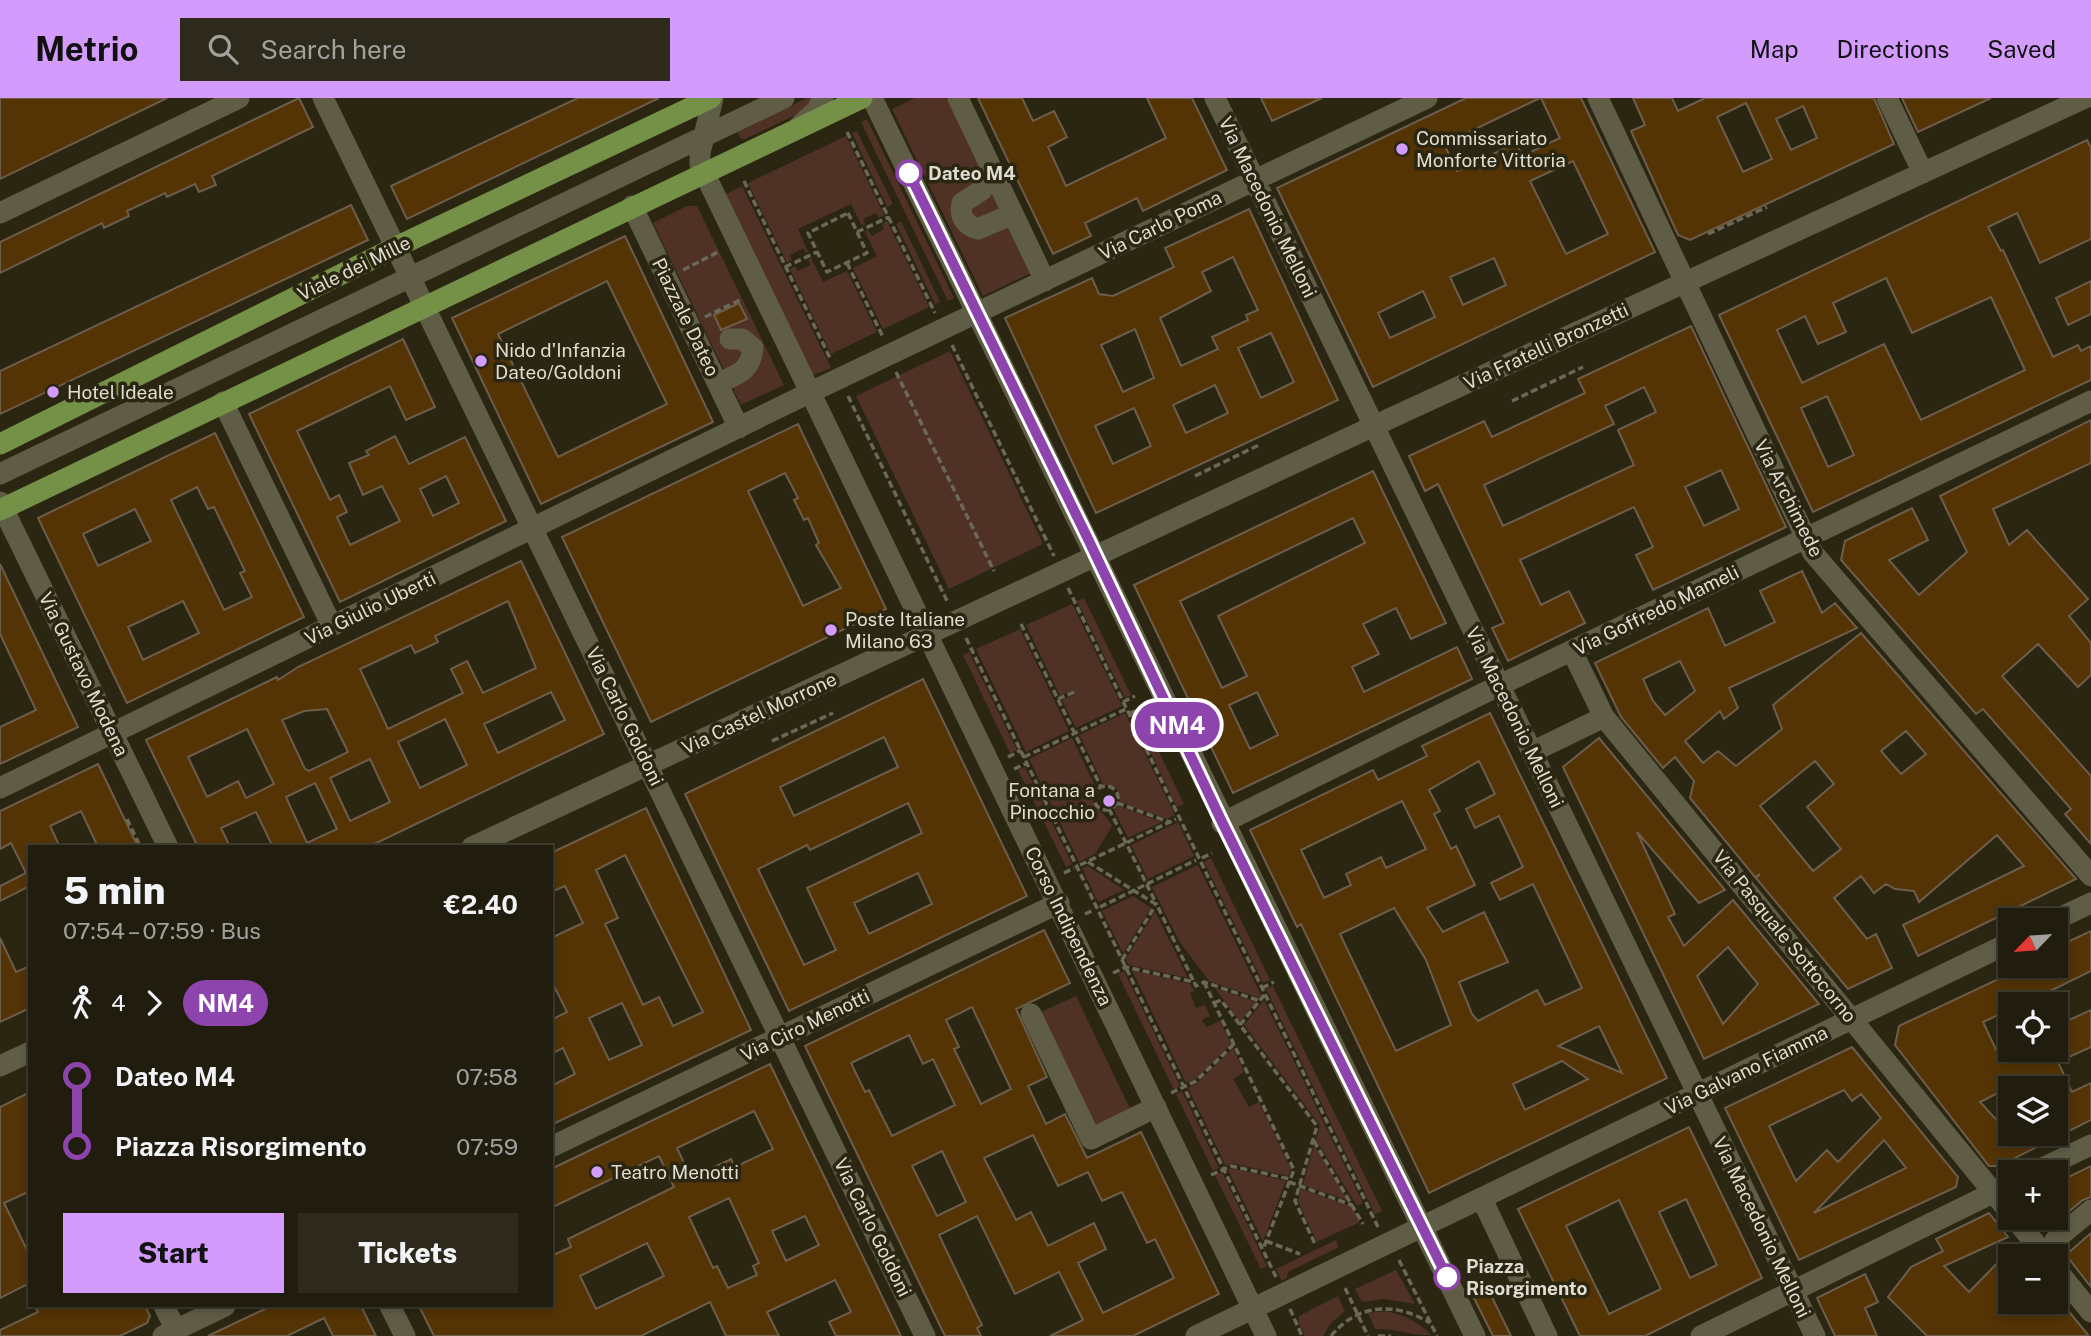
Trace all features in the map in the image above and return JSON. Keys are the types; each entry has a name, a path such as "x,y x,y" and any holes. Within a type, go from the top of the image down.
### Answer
{"main road":[{"name":"Viale dei Mille","path":"0,444 396,247 712,98"},
{"path":"1,507 862,98"}],"street":[{"path":"0,213 239,98"},
{"name":"Via Carlo Goldoni","path":"323,98 925,1336"},
{"path":"712,98 699,160 811,393"},
{"path":"0,474 784,98"},
{"path":"795,129 817,110 823,98"},
{"path":"872,98 1096,555 1222,822 1475,1336"},
{"path":"740,428 1045,281 958,98"},
{"name":"Via Macedonio Melloni","path":"1215,98 1815,1336"},
{"name":"Via Carlo Poma","path":"1045,281 1427,98"},
{"name":"Via Archimede","path":"1598,98 1806,539 1824,567 2091,876"},
{"path":"1887,98 1923,173"},
{"name":"Via Fratelli Bronzetti","path":"1008,596 2089,98"},
{"path":"982,190 962,203 962,217 966,223 978,229 1013,214"},
{"name":"Piazzale Dateo","path":"632,206 740,428"},
{"path":"718,383 746,370 752,362 752,348 742,339 730,339"},
{"name":"Corso Indipendenza","path":"811,393 1059,903 1164,1100 1253,1308"},
{"name":"Via Goffredo Mameli","path":"1222,822 2091,401"},
{"path":"223,402 332,626"},
{"name":"Via Giulio Uberti","path":"0,788 740,428"},
{"name":"Via Gustavo Modena","path":"1,507 167,845"},
{"name":"Via Castel Morrone","path":"476,845 1008,596"},
{"name":"Via Pasquale Sottocorno","path":"1572,651 1604,717 1853,1019 1998,1183"},
{"path":"1532,752 1604,717"},
{"name":"Via Ciro Menotti","path":"553,1146 1059,903"},
{"path":"2068,914 2091,903"},
{"name":"Via Galvano Fiamma","path":"1482,1199 1998,948"},
{"path":"1031,1014 1091,1139 1164,1100"},
{"path":"0,1066 28,1053"},
{"path":"2059,1160 2091,1145"},
{"path":"1701,1336 1998,1190"},
{"path":"1196,1336 1482,1199 1543,1333"},
{"path":"2054,1244 2091,1210"},
{"path":"2028,1230 2045,1244"},
{"path":"2068,1284 2091,1312"},
{"path":"164,1307 169,1333 223,1307"},
{"path":"390,1307 405,1336"},
{"path":"1253,1308 1266,1336"}],"path":[{"path":"847,132 939,321"},
{"path":"744,181 830,359"},
{"path":"1708,234 1767,207"},
{"path":"848,213 867,253 827,272 817,252 807,233 848,213"},
{"path":"857,232 889,217"},
{"path":"677,272 718,252"},
{"path":"785,267 817,252"},
{"path":"847,262 892,354 898,368 895,370 994,571"},
{"path":"700,319 742,299"},
{"path":"947,336 1055,559"},
{"path":"1512,401 1583,367"},
{"path":"846,394 951,609"},
{"path":"1195,475 1261,444"},
{"path":"1066,585 1381,1233"},
{"path":"1021,624 1101,788"},
{"path":"964,632 1279,1282"},
{"path":"1058,699 1074,692"},
{"path":"1123,702 1135,696"},
{"path":"1129,714 1141,708"},
{"path":"1024,757 1126,709"},
{"path":"772,741 833,713"},
{"path":"1008,757 1021,750"},
{"path":"1014,769 1027,763"},
{"path":"1101,788 1114,789 1116,803"},
{"path":"1101,788 1095,795 1096,803 1101,808 1109,809 1116,803"},
{"path":"1116,803 1169,822"},
{"path":"1109,809 1196,986 1204,982 1260,1001"},
{"path":"127,818 139,844"},
{"path":"1080,865 1176,819"},
{"path":"1202,858 1212,853"},
{"path":"1100,906 1196,860"},
{"path":"1088,862 1156,906"},
{"path":"1064,873 1074,868"},
{"path":"1122,960 1156,906"},
{"path":"1084,914 1094,910"},
{"path":"1113,973 1126,967 1194,982"},
{"path":"1204,982 1294,1170 1263,1249"},
{"path":"1262,988 1274,982"},
{"path":"1240,1026 1265,995"},
{"path":"1214,1003 1221,1000 1317,1126 1295,1201 1317,1246"},
{"path":"1164,1100 1196,1081 1234,1044"},
{"path":"1313,1139 1363,1224"},
{"path":"1211,1175 1231,1166 1290,1180 1355,1207 1367,1204"},
{"path":"1266,1241 1300,1254"},
{"path":"1396,1256 1437,1336"},
{"path":"1345,1288 1368,1336"},
{"path":"1289,1308 1302,1336"},
{"path":"1331,1336 1357,1314 1379,1308 1412,1312 1432,1324"},
{"path":"1378,1336 1391,1336"}],"shaded area":[{"path":"811,98 812,107 745,139 741,139 737,132"},
{"path":"915,98 950,98 1033,272 983,296 892,109"},
{"path":"867,119 954,298 948,301 861,122"},
{"path":"857,131 893,204 887,207 852,133"},
{"path":"846,136 884,215 879,218 876,213 863,219 865,224 862,226 851,204 798,229 808,252 803,248 790,255 792,260 787,263 748,183"},
{"path":"742,186 831,368 813,375 724,195"},
{"path":"687,206 697,206 784,385 741,405 653,223"},
{"path":"887,221 929,307 883,329 853,268 877,256 865,232 868,230 872,236 884,229 882,224"},
{"path":"901,221 940,302 935,304 896,224"},
{"path":"811,258 823,282 847,271 877,332 831,354 790,269 795,266 798,271 811,265 808,260"},
{"path":"950,351 1043,544 949,589 856,396"},
{"path":"1084,598 1131,695 1125,698 1077,601"},
{"path":"1072,604 1122,706 1076,728 1062,700 1074,694 1073,690 1060,696 1026,625"},
{"path":"1020,629 1069,731 1026,752 976,649"},
{"path":"969,652 1017,750 1010,753 963,655"},
{"path":"1140,712 1184,804 1177,807 1132,715"},
{"path":"1125,713 1175,815 1167,819 1120,802 1117,788 1103,784 1079,735"},
{"path":"1072,738 1096,788 1093,801 1112,826 1095,854 1079,862 1029,759"},
{"path":"1025,767 1072,864 1066,867 1018,770"},
{"path":"1118,806 1162,822 1128,838 1114,810"},
{"path":"1178,822 1194,856 1148,879 1131,845"},
{"path":"1211,858 1270,980 1263,983 1204,862"},
{"path":"1198,865 1261,995 1259,998 1209,981 1179,941 1152,887"},
{"path":"1088,866 1124,890 1098,902 1082,868"},
{"path":"1133,896 1151,908 1123,953 1102,911"},
{"path":"1155,911 1188,978 1129,965 1126,959"},
{"path":"1132,970 1190,984 1194,991 1190,993 1196,1008 1205,1005 1210,1016 1202,1020 1206,1027 1220,1021 1231,1044 1196,1079 1186,1083"},
{"path":"1124,971 1180,1086 1174,1090 1118,974"},
{"path":"1273,986 1382,1211 1375,1214 1266,989"},
{"path":"1215,988 1256,1002 1240,1022"},
{"path":"1076,996 1132,1113 1093,1131 1037,1014"},
{"path":"1264,1000 1363,1203 1357,1206 1316,1140 1320,1125 1244,1025"},
{"path":"1233,1048 1244,1072 1233,1079 1249,1107 1259,1102 1291,1169 1288,1176 1231,1163 1226,1166 1188,1088 1197,1083"},
{"path":"1182,1091 1219,1168 1213,1171 1176,1094"},
{"path":"1314,1145 1349,1201 1303,1185"},
{"path":"1231,1168 1286,1181 1263,1241 1228,1170"},
{"path":"1222,1172 1267,1266 1261,1269 1215,1175"},
{"path":"1301,1189 1353,1207 1360,1222 1317,1242 1298,1201"},
{"path":"1336,1240 1339,1247 1288,1272 1287,1278 1282,1281 1276,1269"},
{"path":"1396,1270 1415,1304 1383,1299 1362,1302 1355,1289"},
{"path":"1338,1296 1345,1311 1331,1323 1323,1336 1305,1336 1298,1322 1299,1316"},
{"path":"1385,1311 1410,1319 1431,1335 1375,1329 1368,1313"}],"building":[{"path":"0,98 167,98 0,179"},
{"path":"299,98 313,127 212,176 216,185 199,192 195,184 167,197 165,193 127,211 129,216 104,228 102,223 0,273 0,242"},
{"path":"578,98 659,98 407,219 391,186"},
{"path":"978,98 1022,98 1033,121 1054,111 1067,137 1048,147 1066,186 1166,138 1147,98 1192,98 1227,170 1143,211 1137,198 1085,223 1091,236 1053,254"},
{"path":"1261,98 1322,98 1272,121"},
{"path":"1466,98 1540,98 1444,144 1457,171 1516,143 1522,156 1560,138 1541,98 1581,98 1655,252 1373,387 1277,188","holes":["1573,161 1608,234 1566,254 1530,181","1494,258 1506,285 1463,305 1450,277","1423,291 1435,317 1390,338 1378,313"]},
{"path":"1633,98 1672,98 1678,111 1705,98 1874,98 1894,144 1690,240 1678,235 1631,131 1645,125","holes":["1746,103 1772,159 1743,172 1717,117","1803,106 1817,138 1791,150 1776,119"]},
{"path":"1902,98 1991,98 1918,132"},
{"path":"2087,140 2091,148 2091,239 2040,263 2017,213 1988,227 2001,251 2003,250 2053,357 2078,345 2081,351 2091,346 2091,380 1813,512 1719,315","holes":["1886,278 1912,333 1991,297 2025,370 1921,420 1884,344 1802,383 1777,330 1805,316 1818,344 1846,332 1833,303","1827,396 1854,455 1828,467 1801,408"]},
{"path":"351,205 368,240 0,414 0,371"},
{"path":"1249,209 1338,400 1096,513 1005,318 1092,278 1099,294 1113,296 1174,267 1165,248","holes":["1233,257 1258,310 1246,315 1248,320 1212,337 1218,349 1181,366 1160,318 1211,291 1202,272","1135,329 1154,378 1123,392 1101,345","1271,333 1294,382 1261,398 1238,348","1215,385 1228,413 1186,433 1173,405","1134,408 1151,446 1113,464 1095,426"]},
{"path":"625,236 713,422 541,504 452,318","holes":["607,281 667,404 558,457 498,334"]},
{"path":"2091,281 2091,314 2068,325 2056,298"},
{"path":"739,303 747,319 721,330 714,315"},
{"path":"1691,326 1786,527 1653,590 1636,555 1653,547 1634,507 1520,560 1541,605 1569,591 1585,623 1508,661 1492,628 1504,623 1438,484 1425,491 1409,456 1484,421 1492,437 1585,393 1578,379","holes":["1644,387 1656,412 1618,430 1634,465 1503,526 1484,485 1614,424 1605,406","1721,470 1739,509 1704,526 1685,487"]},
{"path":"403,339 435,407 406,420 390,386 297,431 330,500 339,495 347,512 337,517 350,545 400,521 382,486 363,495 349,463 369,455 366,451 395,436 409,464 465,437 506,521 340,602 249,414","holes":["446,476 459,503 433,516 420,489"]},
{"path":"2091,420 2091,463 1993,509 2009,545 2027,530 2088,599 2069,616 2091,643 2091,675 2078,687 2038,644 2002,676 2091,776 2091,844 2065,814 2071,809 1983,709 1976,714 1841,560 1845,541 1912,508 1928,540 1889,560 1919,595 1967,552 1940,496"},
{"path":"798,424 886,609 651,722 562,537","holes":["785,473 798,498 794,500 804,520 808,518 819,543 816,545 841,588 803,606 748,491"]},
{"path":"215,433 304,617 127,703 38,518","holes":["197,487 208,509 214,507 245,571 240,573 252,597 224,610 171,500","135,509 151,541 98,566 83,534","183,601 199,633 143,660 128,627"]},
{"path":"1373,471 1446,623 1411,639 1396,608 1363,624 1379,654 1352,667 1364,692 1457,647 1472,679 1233,793 1134,585","holes":["1353,518 1365,543 1218,616 1247,676 1222,688 1180,601","1257,692 1278,735 1250,749 1229,705"]},
{"path":"521,561 604,734 372,845 272,845 256,812 221,828 229,845 197,845 146,740 277,677 278,680 298,667","holes":["508,601 536,668 483,693 467,661 451,669 463,693 388,729 360,669 411,645 415,653 438,642 435,636","551,692 565,720 498,753 484,724","327,709 348,752 309,771 305,769 282,720 304,711","445,719 467,765 420,788 398,742","247,729 274,784 246,798 238,781 207,797 188,757","370,759 390,802 350,821 330,778","315,783 337,829 307,843 286,797"]},
{"path":"0,564 78,727 0,764 0,727 36,710 0,634"},
{"path":"1802,571 1822,613 1835,603 1857,628 1729,688 1738,708 1724,719 1720,711 1685,741 1703,763 1718,751 1736,766 1782,729 1773,705 1861,633 2076,879 2016,908 1998,908 1998,917 1918,956 1903,925 2024,866 1997,835 1919,902 1914,891 1895,889 1886,884 1874,893 1861,876 1834,898 1867,939 1876,934 1892,968 1848,989 1756,878 1760,874 1755,877 1690,798 1694,781 1675,757 1663,768 1621,717 1595,663 1708,608 1725,646 1775,622 1760,591","holes":["1680,661 1695,691 1665,715 1653,701 1643,679","1906,731 1926,754 1901,774 1881,751","1815,761 1834,784 1807,807 1841,849 1813,871 1760,806"]},
{"path":"923,679 1027,896 789,1011 685,794","holes":["884,737 898,767 794,816 780,787","908,803 922,833 807,888 836,950 804,965 758,869 807,845 810,850","918,873 932,904 869,934 854,903"]},
{"path":"1490,713 1667,1078 1429,1193 1301,924 1297,927 1250,830 1373,770 1378,780 1427,756 1422,746","holes":["1479,761 1495,794 1466,809 1475,828 1499,816 1523,867 1491,883 1500,900 1533,884 1582,988 1545,1005 1537,990 1478,1021 1472,1014 1459,982 1508,962 1484,912 1443,932 1427,908 1475,885 1456,846 1451,849 1434,814 1440,811 1429,790","1402,801 1426,849 1386,868 1381,857 1346,874 1351,885 1324,898 1301,850","1394,908 1426,960 1451,1025 1396,1051 1340,934","1599,1026 1622,1073 1558,1046","1562,1061 1588,1079 1525,1110 1513,1084"]},
{"path":"1599,738 1725,890 1699,903 1637,832 1675,914 1668,917 1684,946 1733,900 1819,1004 1704,1059 1563,767","holes":["1728,947 1758,984 1723,1024 1697,976"]},
{"path":"98,764 137,845 97,845 81,811 50,826 59,845 28,845 28,887 0,901 0,886 26,873 11,843 0,849 0,811"},
{"path":"646,808 751,1030 553,1124 553,1085 575,1074 563,1048 553,1053 553,1019 567,1012 553,984 553,937 583,923 565,886 553,891 553,852","holes":["625,855 703,1012 673,1026 659,997 643,1005 605,924 618,918 596,870","622,1003 642,1045 609,1060 589,1018"]},
{"path":"1044,930 1070,983 1016,1009 1047,1077 1028,1086 1046,1124 1065,1114 1087,1158 1141,1132 1219,1294 1133,1336 1050,1336 1083,1320 1059,1272 1015,1294 977,1216 939,1235 982,1325 977,1328 981,1336 945,1336 805,1046","holes":["972,1007 1011,1089 981,1104 954,1049 959,1047 946,1020","909,1035 923,1064 933,1059 955,1105 892,1136 869,1090 865,1092 851,1063","1033,1135 1058,1186 1088,1172 1102,1201 1122,1192 1147,1243 1155,1239 1174,1278 1103,1313 1078,1263 1106,1249 1094,1223 1048,1246 1031,1212 1016,1220 984,1158","942,1151 966,1202 937,1216 912,1166"]},
{"path":"2091,931 2091,971 2048,992 1998,992 1998,1015 1983,1022 1998,1054 1998,1062 2058,1062 2065,1076 1998,1076 1998,1093 1980,1102 1998,1122 1998,1146 2039,1146 2011,1160 1998,1160 1998,1166 1989,1166 1895,1045 1899,1026 2001,978 2068,978 2068,942"},
{"path":"0,938 16,972 28,967 28,1009 0,1022"},
{"path":"2091,1010 2091,1047 2068,1057 2068,1021"},
{"path":"1852,1047 1958,1177 1956,1187 1799,1260 1725,1108","holes":["1844,1090 1852,1101 1861,1094 1881,1118 1838,1162 1827,1150 1796,1181 1769,1126","1884,1140 1906,1168 1814,1213"]},
{"path":"770,1064 901,1336 836,1336 829,1322 851,1312 835,1280 767,1312 779,1336 726,1336 710,1302 641,1336 434,1336 420,1307 553,1307 553,1255 571,1247 568,1239 674,1187 659,1156 553,1207 553,1168","holes":["754,1111 773,1149 735,1167 731,1159 691,1178 677,1148","729,1198 759,1263 753,1266 757,1275 728,1288 717,1266 713,1268 689,1217","805,1216 819,1245 786,1261 772,1231","647,1243 664,1276 596,1309 580,1276"]},
{"path":"2068,1083 2072,1092 2091,1083 2091,1120 2068,1132"},
{"path":"28,1093 28,1192 4,1203 28,1252 28,1284 0,1298 0,1107"},
{"path":"1689,1127 1762,1278 1645,1336 1580,1336 1518,1209","holes":["1686,1199 1717,1265 1690,1278 1659,1212","1619,1200 1661,1289 1609,1314 1566,1226"]},
{"path":"2091,1166 2091,1197 2068,1212 2068,1177"},
{"path":"1989,1213 1998,1224 1998,1230 2002,1230 2008,1237 1944,1266 1969,1292 1998,1262 1998,1314 2068,1314 2068,1310 2089,1336 1927,1336 1888,1297 1911,1267 1943,1251 1936,1239"},
{"path":"2091,1233 2091,1287 2068,1258 2068,1253"},
{"path":"1865,1274 1878,1302 1865,1308 1877,1336 1835,1336 1817,1298"},
{"path":"1488,1289 1511,1336 1493,1336 1473,1296"},
{"path":"36,1307 146,1307 150,1316 147,1323 120,1336 0,1336 0,1330 38,1312"},
{"path":"269,1307 362,1307 376,1336 333,1336 324,1318 287,1336 208,1336"}],"bus line":[{"name":"NM4","path":"909,173 1089,541 1222,822 1447,1277"}],"place":[{"name":"Commissariato Monforte Vittoria","path":"1402,149"},
{"name":"Dateo M4","path":"909,173"},
{"name":"Nido d'Infanzia Dateo/Goldoni","path":"481,361"},
{"name":"Hotel Ideale","path":"53,392"},
{"name":"Poste Italiane Milano 63","path":"831,630"},
{"name":"Fontana a Pinocchio","path":"1109,801"},
{"name":"Teatro Menotti","path":"597,1172"},
{"name":"Piazza Risorgimento","path":"1447,1277"}]}
